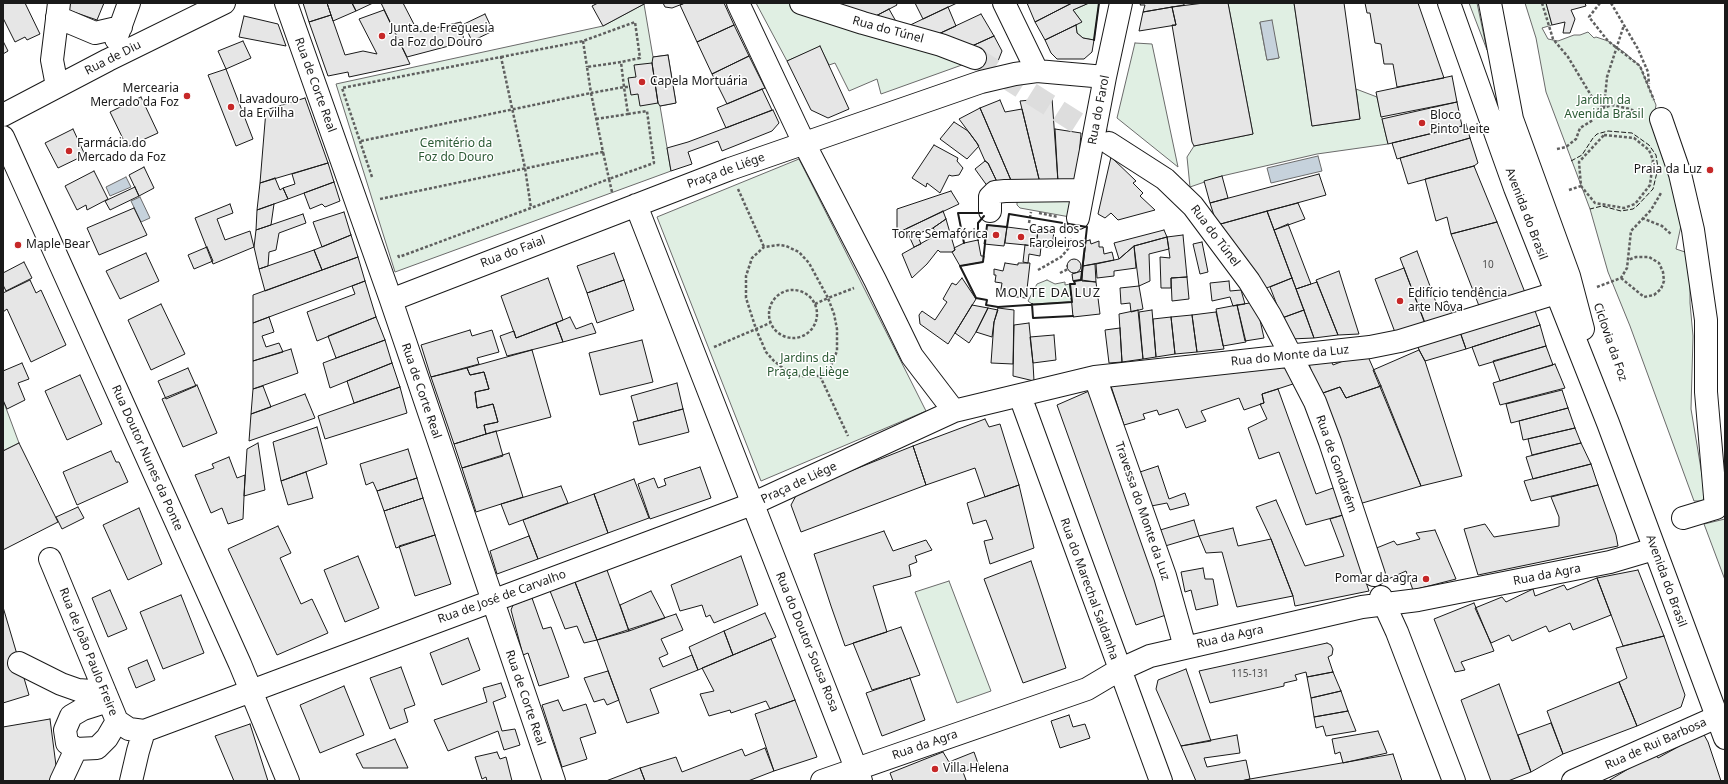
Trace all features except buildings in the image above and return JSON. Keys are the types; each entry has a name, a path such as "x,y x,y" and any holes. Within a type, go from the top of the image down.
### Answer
{"street":[{"path":"108,60 129,3"},
{"name":"Rua de Diu","path":"3,115 108,60 224,3"},
{"name":"Rua de Corte Real","path":"286,3 391,300 554,781"},
{"path":"738,3 804,143 875,280 912,356 954,411"},
{"name":"Rua do Túnel","path":"801,3 848,19 941,45 976,58"},
{"path":"1004,3 1037,71"},
{"name":"Rua do Farol","path":"1071,222 1083,190 1121,3"},
{"name":"Avenida do Brasil","path":"1449,3 1511,175 1556,294 1608,423 1725,738"},
{"name":"Avenida do Brasil","path":"1490,3 1512,119 1569,276 1608,423"},
{"path":"57,86 52,60 58,10 94,34 121,27"},
{"name":"Praça de Liége","path":"954,411 752,504 636,205 730,169 981,82 1015,74 1037,71 1105,77"},
{"path":"1511,175 1512,119"},
{"path":"1661,119 1680,174 1696,250 1706,320 1706,392 1716,508 1682,518"},
{"name":"Rua Doutor Nunes da Ponte","path":"3,137 252,690 288,781"},
{"name":"Rua do Túnel","path":"1109,143 1165,179 1193,206 1249,281 1270,315 1291,356"},
{"path":"990,211 990,197 995,192 1083,190"},
{"name":"Rua do Faial","path":"391,300 636,205"},
{"name":"Rua do Monte da Luz","path":"954,411 1095,377 1370,348 1400,341 1556,294"},
{"name":"Rua de Gondarém","path":"1291,356 1315,402 1330,442 1373,573"},
{"name":"Travessa do Monte da Luz","path":"1095,377 1165,576 1185,647"},
{"name":"Rua do Marechal Saldanha","path":"1020,396 1119,670 1161,781"},
{"name":"Rua de José de Carvalho","path":"252,690 752,504"},
{"name":"Rua do Doutor Sousa Rosa","path":"752,504 859,775"},
{"name":"Rua da Agra","path":"822,781 859,775 1087,689 1119,670 1150,656 1367,606 1382,601 1418,600 1610,562 1654,550"},
{"name":"Rua de João Paulo Freire","path":"50,559 117,721 129,729 144,731"},
{"path":"1382,601 1397,632 1454,781"},
{"path":"19,663 61,684 106,697"},
{"path":"131,781 144,731 252,690"},
{"path":"106,697 71,716 65,730 67,743 76,749 97,748 107,738 117,721"},
{"name":"Rua de Rui Barbosa","path":"1573,781 1717,717"},
{"path":"61,781 76,749"}],"path":[{"path":"1542,3 1553,39 1568,57 1595,102 1604,108"},
{"path":"1600,3 1589,18 1608,41 1640,66 1661,119"},
{"path":"1611,3 1638,49 1648,72 1650,88"},
{"path":"375,184 342,88 583,40 635,22 640,58 587,67"},
{"path":"1604,108 1607,77 1624,25"},
{"path":"583,40 591,93 609,179"},
{"path":"501,57 525,168 531,208"},
{"path":"621,62 628,114"},
{"path":"338,150 361,142 513,109 630,86"},
{"path":"1557,149 1566,147 1576,138 1580,128 1593,120 1596,110 1612,106 1630,109 1645,116 1661,119"},
{"path":"397,250 399,257 609,179 654,164 647,111 596,119"},
{"path":"1604,135 1634,138 1648,150 1653,160 1650,185 1635,204 1624,208 1595,203 1581,186 1579,162 1604,135"},
{"path":"382,206 380,199 604,152"},
{"path":"730,169 764,247"},
{"path":"1597,287 1621,278 1627,268 1631,231 1651,210 1664,188 1680,174"},
{"path":"1569,190 1581,186"},
{"path":"1029,223 1031,212 1071,222 1068,249 1061,257 1038,270"},
{"path":"1642,218 1662,226 1678,241 1696,250"},
{"path":"779,245 799,252 814,270 828,298 834,314 838,346 833,364 827,372 815,378 799,376 780,367 766,352 756,329 746,298 748,269 752,258 764,247 779,245"},
{"path":"1621,278 1644,297 1654,295 1661,289 1664,281 1660,263 1649,257 1636,257 1628,260"},
{"path":"1060,273 1068,269"},
{"path":"815,304 875,280"},
{"path":"798,290 811,298 815,304 816,319 814,326 802,336 787,337 774,330 770,323 768,316 772,301 783,292 798,290"},
{"path":"695,355 770,323"},
{"path":"820,376 858,456"}],"green space":[{"path":"756,3 801,3 973,61 881,94 877,79 849,91 835,63 829,65 820,47 787,61"},
{"path":"1089,3 1099,3 1094,40 1083,38 1077,33 1076,25 1081,21 1073,10"},
{"path":"1228,3 1294,3 1312,126 1360,119 1356,89 1377,97 1388,144 1317,154 1222,176 1190,187 1187,157 1194,146 1253,134","holes":["1260,23 1279,57 1267,60"]},
{"path":"1469,3 1477,3 1487,50"},
{"name":"Jardim da Avenida Brasil","path":"1525,3 1546,3 1552,25 1542,28 1548,39 1558,41 1588,32 1594,38 1596,37 1608,41 1625,53 1640,66 1656,105 1653,123 1660,137 1682,221 1676,249 1688,253 1687,264 1690,275 1690,303 1693,336 1691,409 1705,493 1703,501 1694,501 1630,326 1608,272 1590,209 1546,92 1536,38"},
{"name":"Cemitério da Foz do Douro","path":"644,4 653,57 668,55 676,103 660,106 671,171 395,272 336,84 603,26"},
{"path":"1135,43 1152,44 1178,167 1117,118"},
{"name":"Jardins da Praça de Liège","path":"799,159 926,411 761,481 657,217"},
{"path":"1071,197 1070,217 1020,208 1017,205 1017,201"},
{"path":"1047,280 1055,284 1065,282 1065,285 1070,284 1072,302 1032,304 1028,301 1037,284"},
{"path":"3,400 19,443 3,451"},
{"path":"1725,519 1725,580 1704,524"},
{"path":"949,581 991,691 957,703 915,592"}],"shaded area":[{"path":"1272,20 1279,58 1267,60 1260,22"},
{"path":"1318,156 1322,171 1271,183 1267,168"},
{"path":"126,177 131,187 110,196 106,187"},
{"path":"140,197 150,218 141,222 131,201"}],"tunnel":[{"path":"975,58 1109,143"}],"fence":[{"path":"1571,161 1582,155 1597,134 1608,131 1632,133 1649,145 1656,155 1658,168 1653,189 1637,206 1633,209 1621,211 1602,206 1590,209"}],"wall":[{"path":"1094,40 1099,3"},
{"path":"964,243 958,213 982,213"},
{"path":"1009,214 1087,227 1081,280 1074,281 1075,284 1070,284 1072,302 998,307 986,305 987,300 976,298 960,266 983,262 987,225 1007,227 1009,214"},
{"path":"978,240 978,223 984,216"},
{"path":"1032,304 1033,318 1073,316"}],"place":[{"name":"Junta de Freguesia da Foz do Douro","path":"382,36"},
{"name":"Capela Mortuária","path":"642,82"},
{"name":"Mercearia Mercado da Foz","path":"187,96"},
{"name":"Lavadouro da Ervilha","path":"231,107"},
{"name":"Bloco Pinto Leite","path":"1422,123"},
{"name":"Farmácia do Mercado da Foz","path":"69,151"},
{"name":"Praia da Luz","path":"1710,170"},
{"name":"Torre Semafórica","path":"996,235"},
{"name":"Casa dos Faroleiros","path":"1021,237"},
{"name":"Maple Bear","path":"18,245"},
{"name":"Edifício tendência arte Nova","path":"1400,301"},
{"name":"Pomar da agra","path":"1426,579"},
{"name":"Villa Helena","path":"935,769"}],"district":[{"name":"MONTE DA LUZ","path":"1048,293"}]}
